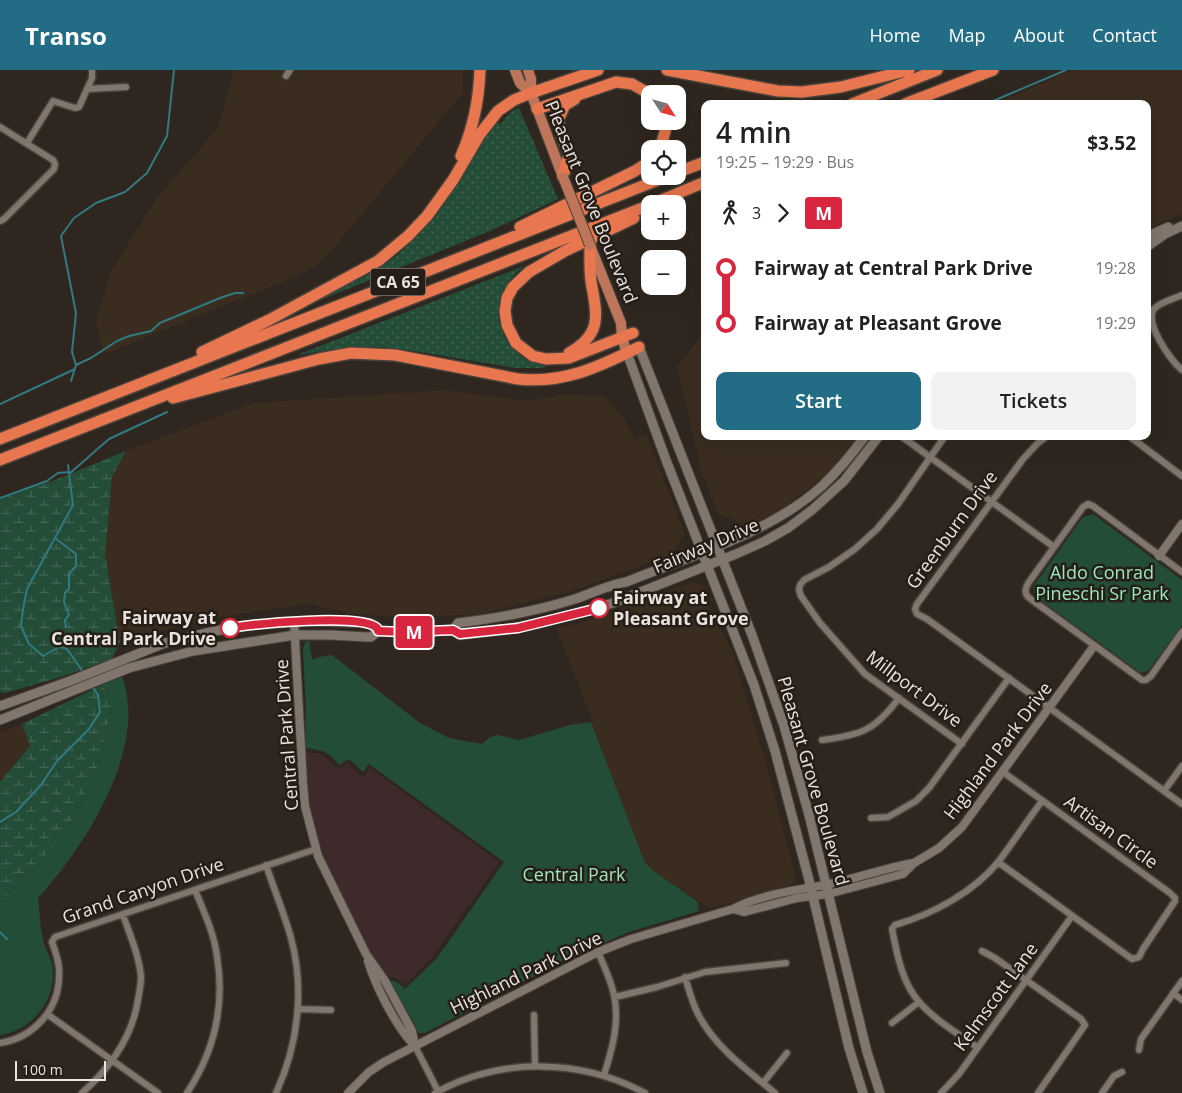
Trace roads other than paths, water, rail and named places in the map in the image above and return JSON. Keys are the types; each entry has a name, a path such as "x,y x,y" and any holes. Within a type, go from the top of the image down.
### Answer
{"highway":[{"path":"444,193 458,165 470,131 480,70"},
{"path":"129,388 269,320 367,268 408,236 427,216 454,180 490,119 504,106 531,93 598,70"},
{"path":"667,70 778,91 802,92 841,87 909,70"},
{"path":"862,100 937,70"},
{"path":"915,100 993,70"},
{"path":"537,109 608,84 625,82 641,88"},
{"path":"563,177 569,154 558,120 565,106 585,92"},
{"path":"686,169 701,163"},
{"path":"434,268 641,166"},
{"name":"CA 65","path":"673,195 701,184"},
{"name":"CA 65","path":"0,439 645,185"},
{"name":"CA 65","path":"0,460 641,208"},
{"path":"633,333 569,358 546,359 533,356 521,348 512,338 507,326 505,311 507,298 513,287 529,272 565,251 634,218 641,212"},
{"path":"561,359 581,346 594,328 596,308 594,267 590,245"},
{"path":"135,407 319,359 351,354 395,355 537,381 568,377 639,347"}],"main road":[{"name":"Pleasant Grove Boulevard","path":"515,70 520,83 531,93"},
{"name":"Pleasant Grove Boulevard","path":"528,70 531,79 531,93 590,245"},
{"path":"1151,235 1182,220"},
{"path":"1151,245 1165,234 1182,226"},
{"path":"1151,246 1182,232"},
{"name":"Pleasant Grove Boulevard","path":"594,267 621,323 622,338 666,460 754,685 792,812 849,1048 863,1093"},
{"name":"Pleasant Grove Boulevard","path":"621,323 633,333 639,347 718,546 776,701 809,815 866,1052 880,1093"},
{"name":"Fairway Drive","path":"456,632 492,627 496,618 576,599 612,584 626,582 718,546 760,527 798,504 835,473 862,440"},
{"name":"Fairway Drive","path":"106,672 193,651 295,635 367,638 378,631 456,632 518,628 613,603 765,541 788,528 812,510 853,470 876,440"},
{"path":"496,618 510,624 532,621 541,623"},
{"name":"Fairway Drive","path":"0,706 72,685 106,672 152,648 230,628 294,622 370,623 378,631"},
{"name":"Fairway Drive","path":"0,720 72,685"},
{"path":"768,731 776,729 780,732 793,775 798,778"}],"street":[{"path":"27,143 53,101 75,108 78,107 92,78 92,70"},
{"path":"87,89 126,87"},
{"path":"0,127 53,160 55,164 54,169 2,218"},
{"path":"1182,295 1158,306 1153,311 1151,318 1167,354 1182,370"},
{"path":"906,440 1054,547"},
{"name":"Millport Drive","path":"942,440 898,504 877,529 848,554 829,567 804,580 799,590 801,596 820,623 847,656 865,674 962,744"},
{"name":"Greenburn Drive","path":"1042,440 1022,459 917,604 917,614 927,619 1182,804"},
{"path":"1134,440 1182,476"},
{"path":"1182,572 1088,504 1083,507 1026,587 1026,595 1139,678 1146,680 1151,676 1182,632"},
{"path":"1159,556 1182,524"},
{"name":"Central Park Drive","path":"294,622 305,806 316,849 346,917 366,954 385,981 412,1031 415,1046"},
{"name":"Highland Park Drive","path":"348,1093 369,1072 415,1046 579,960 598,952 632,939 733,910 746,902 903,874 914,863 940,848 962,828 1094,646"},
{"path":"871,818 888,818 916,801 929,788 1009,678"},
{"path":"822,740 865,731 876,725 899,698"},
{"path":"1164,791 1182,766"},
{"name":"Artisan Circle","path":"998,862 1132,959 1136,959 1142,954 1143,949 1173,906 1175,898 1003,772"},
{"path":"977,1047 936,1018 919,1002 910,990 903,975 892,929 895,925 915,919 957,896 978,881 998,862 1042,801"},
{"name":"Grand Canyon Drive","path":"0,1043 13,1040 31,1031 40,1024 47,1014 54,1001 60,978 58,962 52,942 59,935 316,849"},
{"path":"266,865 291,939 296,969 298,1009 291,1052 276,1093"},
{"path":"187,1093 197,1077 210,1048 220,995 217,956 213,936 195,890"},
{"path":"82,1093 96,1080 112,1060 130,1032 136,1010 141,978 137,956 123,915"},
{"name":"Kelmscott Lane","path":"941,1093 959,1074 1072,916"},
{"path":"982,951 995,958 1081,1019 1086,1025 1038,1093"},
{"path":"598,952 615,997 616,1030 604,1075"},
{"path":"615,997 716,970 786,963"},
{"path":"685,977 694,1006 707,1030 728,1053 775,1093"},
{"path":"1139,1050 1141,1038 1182,981"},
{"path":"1173,993 1182,1000"},
{"path":"892,1022 919,1002"},
{"path":"298,1009 331,1010"},
{"path":"47,1014 158,1093"},
{"path":"534,1015 535,1066"},
{"path":"415,1046 437,1093 462,1081 488,1072 535,1066 575,1069 604,1075 645,1093"},
{"path":"763,1083 787,1052"},
{"path":"1102,1093 1114,1076 1122,1072"}],"waterway":[{"path":"71,381 76,365 72,352 76,313 61,236 74,218 96,203 125,192 147,173 167,136 174,70"},
{"path":"995,100 1066,70"},
{"path":"76,365 91,358 117,341 151,331 160,323 220,298 235,293 243,293"},
{"path":"0,404 75,369"},
{"path":"69,474 109,439 167,412"},
{"path":"68,465 73,505 27,589 21,626 29,644 43,656 59,647 67,649 83,672"},
{"path":"0,498 47,481 58,473 69,472"},
{"path":"55,538 76,554 76,566 69,574 69,588 65,593 64,602 69,615 65,620 66,627"},
{"path":"0,822 16,812 41,785 57,761 89,729 100,712 98,695 92,686"},
{"path":"0,932 7,939"}],"place":[{"name":"Fairway at Pleasant Grove","path":"599,608"},
{"name":"Fairway at Central Park Drive","path":"230,628"}],"park label":[{"name":"Aldo Conrad Pineschi Sr Park","path":"1102,583"},
{"name":"Central Park","path":"574,875"}]}
